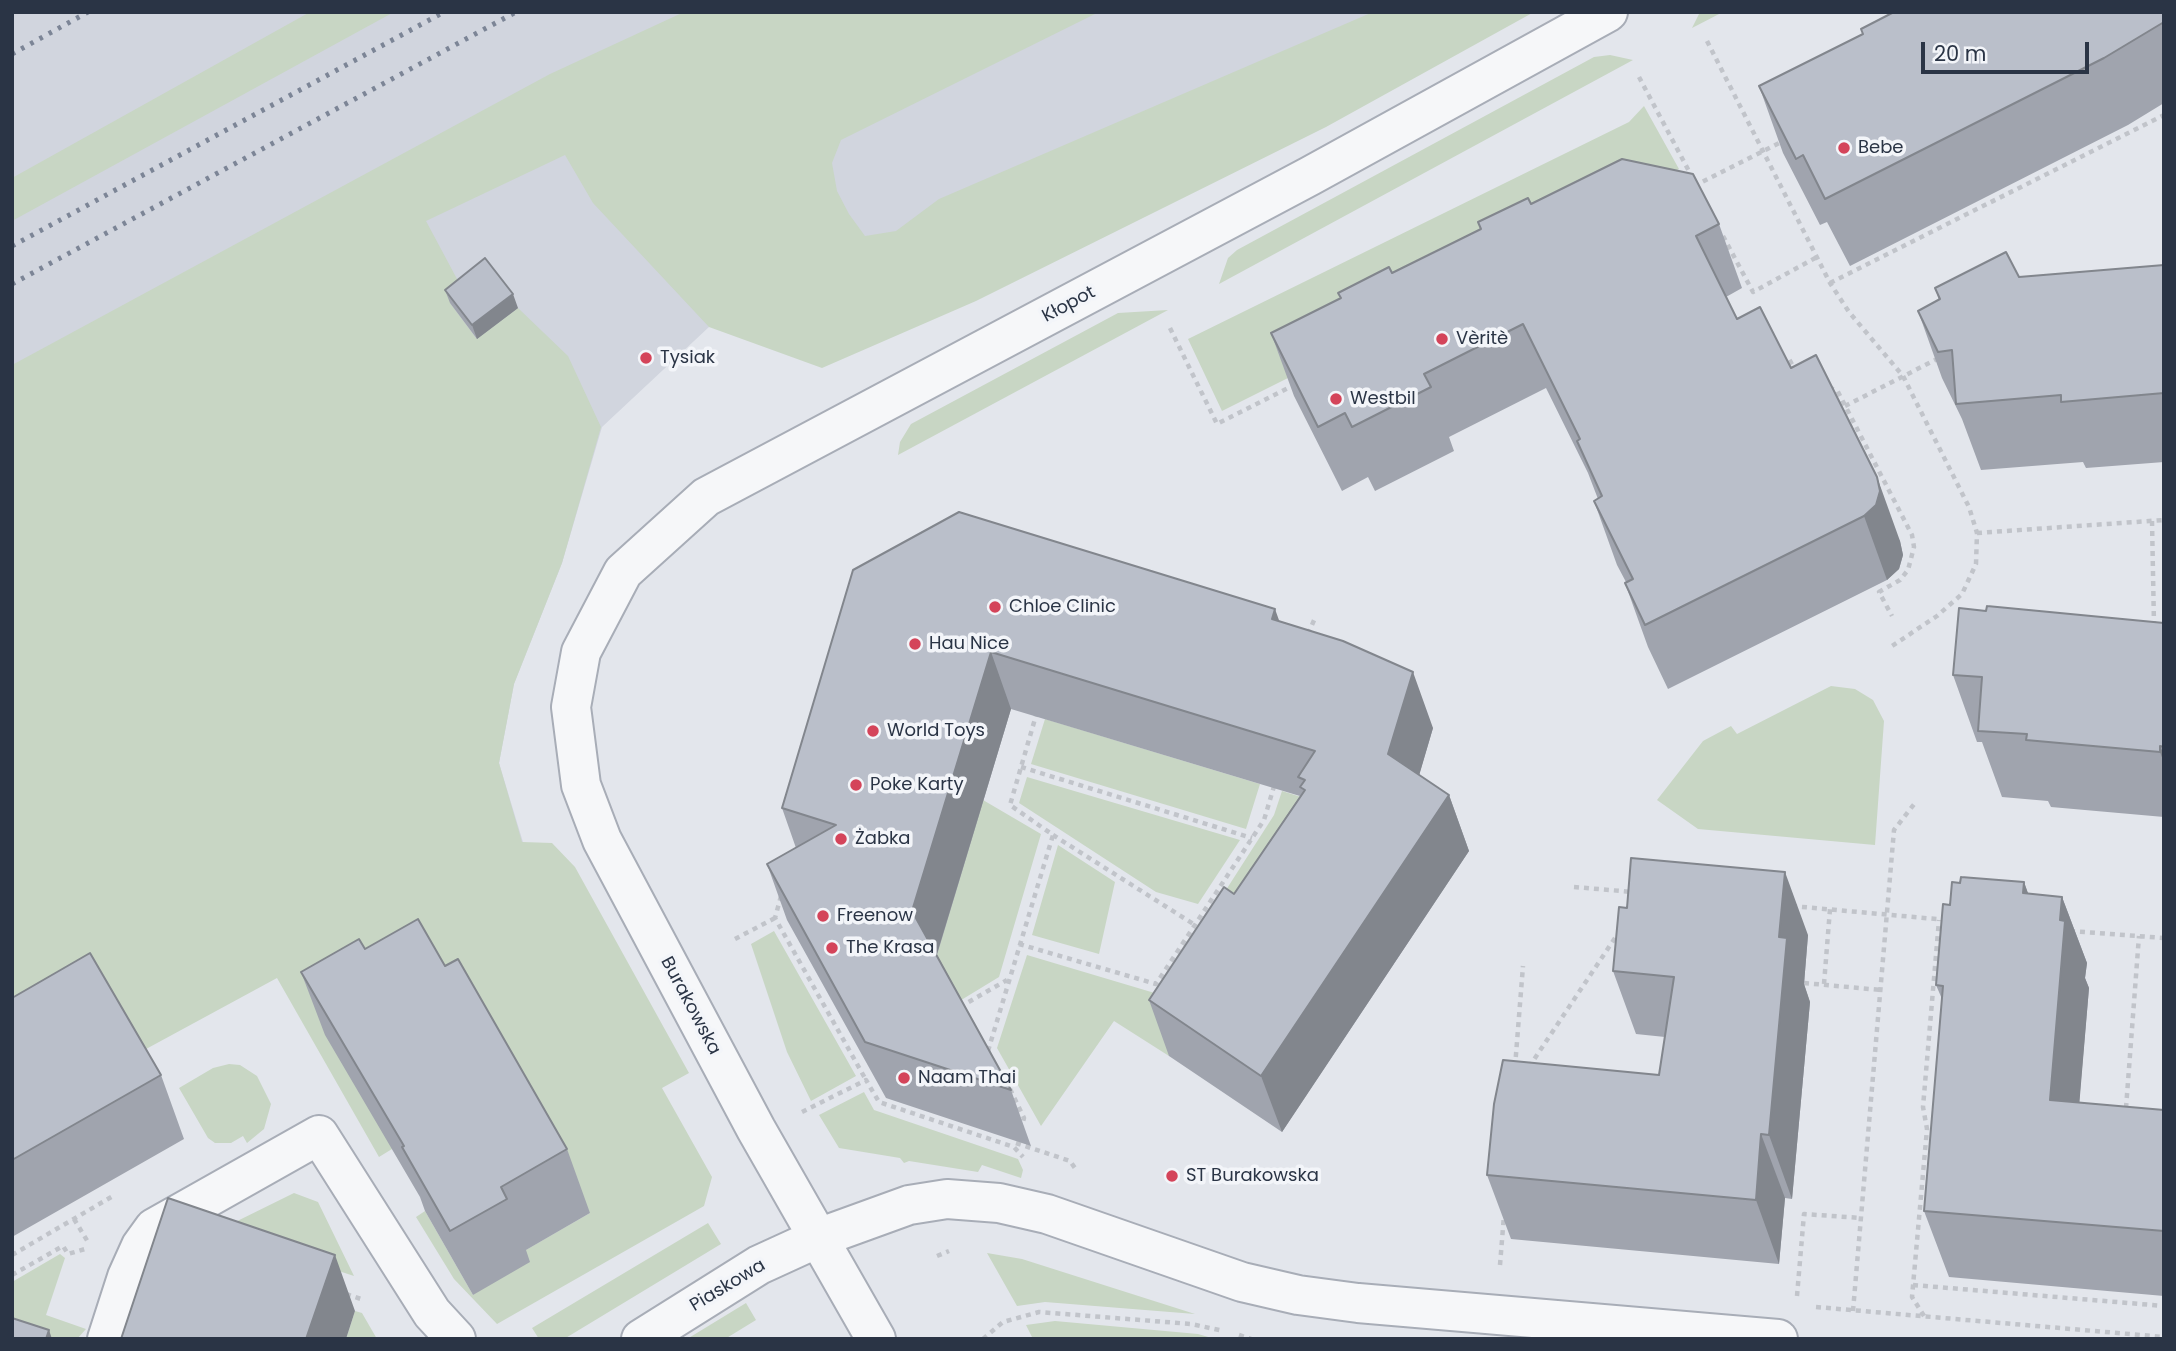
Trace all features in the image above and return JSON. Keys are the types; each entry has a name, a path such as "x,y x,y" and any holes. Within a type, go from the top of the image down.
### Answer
{"street":[{"name":"Kłopot","path":"581,652 623,572 706,497 1310,176 1608,12"},
{"name":"Burakowska","path":"581,652 571,706 573,745 581,785 602,840 818,1238 876,1339"},
{"path":"107,1339 127,1277 141,1247 154,1228 319,1135 432,1313 456,1339"},
{"name":"Piaskowa","path":"641,1339 759,1265 818,1238 909,1205 947,1199 999,1203 1047,1214 1242,1282 1298,1295 1358,1303 1778,1339"}],"path":[{"path":"1707,41 1830,283 1849,312 1903,376 1969,507 1977,533 1976,564 1962,594 1937,616 1892,646"},
{"path":"1639,77 1702,197"},
{"path":"1830,283 2164,115"},
{"path":"1687,189 1787,139"},
{"path":"1677,178 1689,172"},
{"path":"1721,233 1752,292 1817,257"},
{"path":"1170,328 1217,424 1304,379"},
{"path":"1778,362 1788,357 1801,382"},
{"path":"1845,406 1940,357"},
{"path":"1825,387 1837,390 1912,535 1914,547 1908,570 1900,580 1879,592 1892,616"},
{"path":"1977,533 2164,520"},
{"path":"2152,521 2154,633"},
{"path":"1307,638 1315,618"},
{"path":"1038,708 1010,805 1195,925"},
{"path":"1021,767 1252,838"},
{"path":"1019,944 1156,984 1264,820 1278,776"},
{"path":"1853,1311 1894,830 1915,803"},
{"path":"987,1049 1053,835"},
{"path":"1574,887 1645,893"},
{"path":"735,939 775,918 783,891"},
{"path":"1790,906 1953,921"},
{"path":"1206,908 1216,915"},
{"path":"1824,984 1830,909"},
{"path":"775,918 879,1102 1070,1161 1080,1175"},
{"path":"1924,1317 1912,1297 1939,919"},
{"path":"1521,1079 1622,928"},
{"path":"2059,930 2164,939"},
{"path":"2137,1109 2124,1108 2139,936"},
{"path":"1514,1077 1523,966"},
{"path":"956,1009 1008,979"},
{"path":"1804,983 1881,990"},
{"path":"963,1006 969,1016"},
{"path":"981,1038 993,1061"},
{"path":"802,1112 866,1080"},
{"path":"1007,1085 1021,1108 1024,1118 1021,1128"},
{"path":"1016,1143 1027,1161"},
{"path":"12,1255 121,1192"},
{"path":"1500,1266 1504,1212"},
{"path":"1796,1305 1804,1214 1861,1219"},
{"path":"74,1219 86,1242"},
{"path":"12,1275 63,1245 68,1254 94,1245"},
{"path":"1913,1285 2164,1306"},
{"path":"344,1294 369,1301"},
{"path":"983,1339 1003,1322 1040,1312 1191,1324 1251,1339"}],"shaded area":[{"path":"12,12 1392,12 778,322 709,327 602,427 562,563 514,684 499,763 542,905 12,996"}],"green space":[{"path":"310,12 394,12 12,221 12,178"},
{"path":"684,12 1099,12 841,140 832,163 837,191 865,236 896,231 939,199 1373,12 1534,12 1326,127 976,301 822,368 709,327 593,203 565,155 426,221 464,292 450,303 476,338 518,308 568,356 601,427 562,563 514,684 499,763 522,842 552,843 575,867 689,1073 662,1088 712,1177 704,1206 497,1324 454,1279 416,1217 425,1211 473,1295 524,1251 590,1213 392,1149 379,1157 277,978 135,1055 92,982 12,996 12,365 550,74"},
{"path":"1700,12 1723,12 1692,28"},
{"path":"1610,55 1633,60 1219,284 1228,258 1237,250 1594,57"},
{"path":"1644,106 1679,169 1364,327 1368,338 1222,411 1188,339 1629,122"},
{"path":"1168,310 898,455 900,442 911,424 1118,313"},
{"path":"1831,686 1855,689 1873,700 1884,721 1875,845 1698,829 1657,800 1703,741 1731,726 1737,734"},
{"path":"1045,719 1260,784 1246,829 1031,764"},
{"path":"1027,777 1240,840 1198,904 1156,892 1019,803"},
{"path":"1282,791 1330,806 1265,934 1217,904 1274,815"},
{"path":"983,800 1041,834 999,977 953,1005 933,967"},
{"path":"1058,845 1115,882 1099,954 1032,935"},
{"path":"774,931 856,1076 811,1101 787,1052 751,944"},
{"path":"1244,943 1169,1056 1114,1021 1041,1126 997,1048 1027,955 1158,994"},
{"path":"229,1064 240,1065 257,1076 271,1104 264,1129 247,1143 243,1136 231,1143 215,1143 208,1138 179,1088 213,1068"},
{"path":"864,1092 874,1110 1018,1159 1023,1170 1021,1178 982,1165 978,1172 909,1161 904,1163 900,1158 839,1148 819,1115"},
{"path":"294,1193 318,1202 354,1276 217,1231"},
{"path":"708,1223 721,1244 564,1339 539,1339 532,1328"},
{"path":"987,1253 1022,1259 1195,1314 1045,1302 1017,1306"},
{"path":"60,1254 65,1258 46,1315 86,1329 77,1339 39,1339 12,1330 12,1282"},
{"path":"746,1303 756,1320 725,1339 687,1339"},
{"path":"355,1311 362,1313 377,1339 346,1339"},
{"path":"1055,1321 1198,1334 1215,1339 1033,1339 1026,1325"}],"building":[{"path":"1894,12 2164,12 2164,22 2104,58 1825,199 1803,155 1796,159 1759,86 1863,34 1861,29"},
{"path":"1622,159 1693,174 1719,224 1696,236 1737,319 1760,307 1791,368 1816,355 1877,477 1880,491 1876,505 1864,516 1645,625 1625,583 1633,579 1594,501 1602,496 1577,441 1580,439 1523,324 1424,374 1431,387 1352,427 1345,413 1318,427 1271,333 1341,298 1338,293 1389,267 1392,273 1481,229 1478,222 1528,198 1531,204"},
{"path":"2006,252 2019,277 2164,265 2164,393 2061,402 2061,395 1956,404 1952,350 1938,352 1918,311 1940,299 1935,288"},
{"path":"485,258 513,294 472,325 445,290"},
{"path":"959,512 1275,609 1272,619 1343,641 1413,672 1388,754 1449,795 1261,1076 1149,1000 1224,887 1234,894 1305,790 1300,787 1305,780 1298,777 1315,751 991,652 912,911 1011,1090 865,1042 767,864 836,825 782,808 853,570"},
{"path":"1987,606 2164,623 2164,747 2160,746 2160,752 2026,740 2027,734 1978,731 1982,677 1953,675 1959,608 1986,611"},
{"path":"1631,858 1785,872 1779,937 1787,938 1769,1135 1761,1134 1756,1200 1487,1175 1494,1104 1503,1060 1659,1075 1674,977 1613,971 1619,907 1627,908"},
{"path":"1961,877 2024,882 2023,893 2062,897 2060,920 2065,921 2050,1100 2164,1110 2164,1231 1924,1211 1943,986 1936,985 1943,904 1950,905 1952,882 1960,883"},
{"path":"418,919 445,966 458,959 567,1149 501,1187 507,1199 450,1231 402,1147 404,1146 301,972 359,939 365,949"},
{"path":"90,953 161,1075 12,1160 12,998"},
{"path":"168,1198 335,1255 306,1339 121,1339"},
{"path":"12,1318 49,1330 46,1339 12,1339"}],"railway":[{"path":"12,54 88,12"},
{"path":"12,246 444,12"},
{"path":"12,284 516,12"}],"place":[{"name":"Bebe","path":"1844,148"},
{"name":"Vèritè","path":"1442,339"},
{"name":"Tysiak","path":"646,358"},
{"name":"Westbil","path":"1336,399"},
{"name":"Chloe Clinic","path":"995,607"},
{"name":"Hau Nice","path":"915,644"},
{"name":"World Toys","path":"873,731"},
{"name":"Poke Karty","path":"856,785"},
{"name":"Żabka","path":"841,839"},
{"name":"Freenow","path":"823,916"},
{"name":"The Krasa","path":"832,948"},
{"name":"Naam Thai","path":"904,1078"},
{"name":"ST Burakowska","path":"1172,1176"}]}
